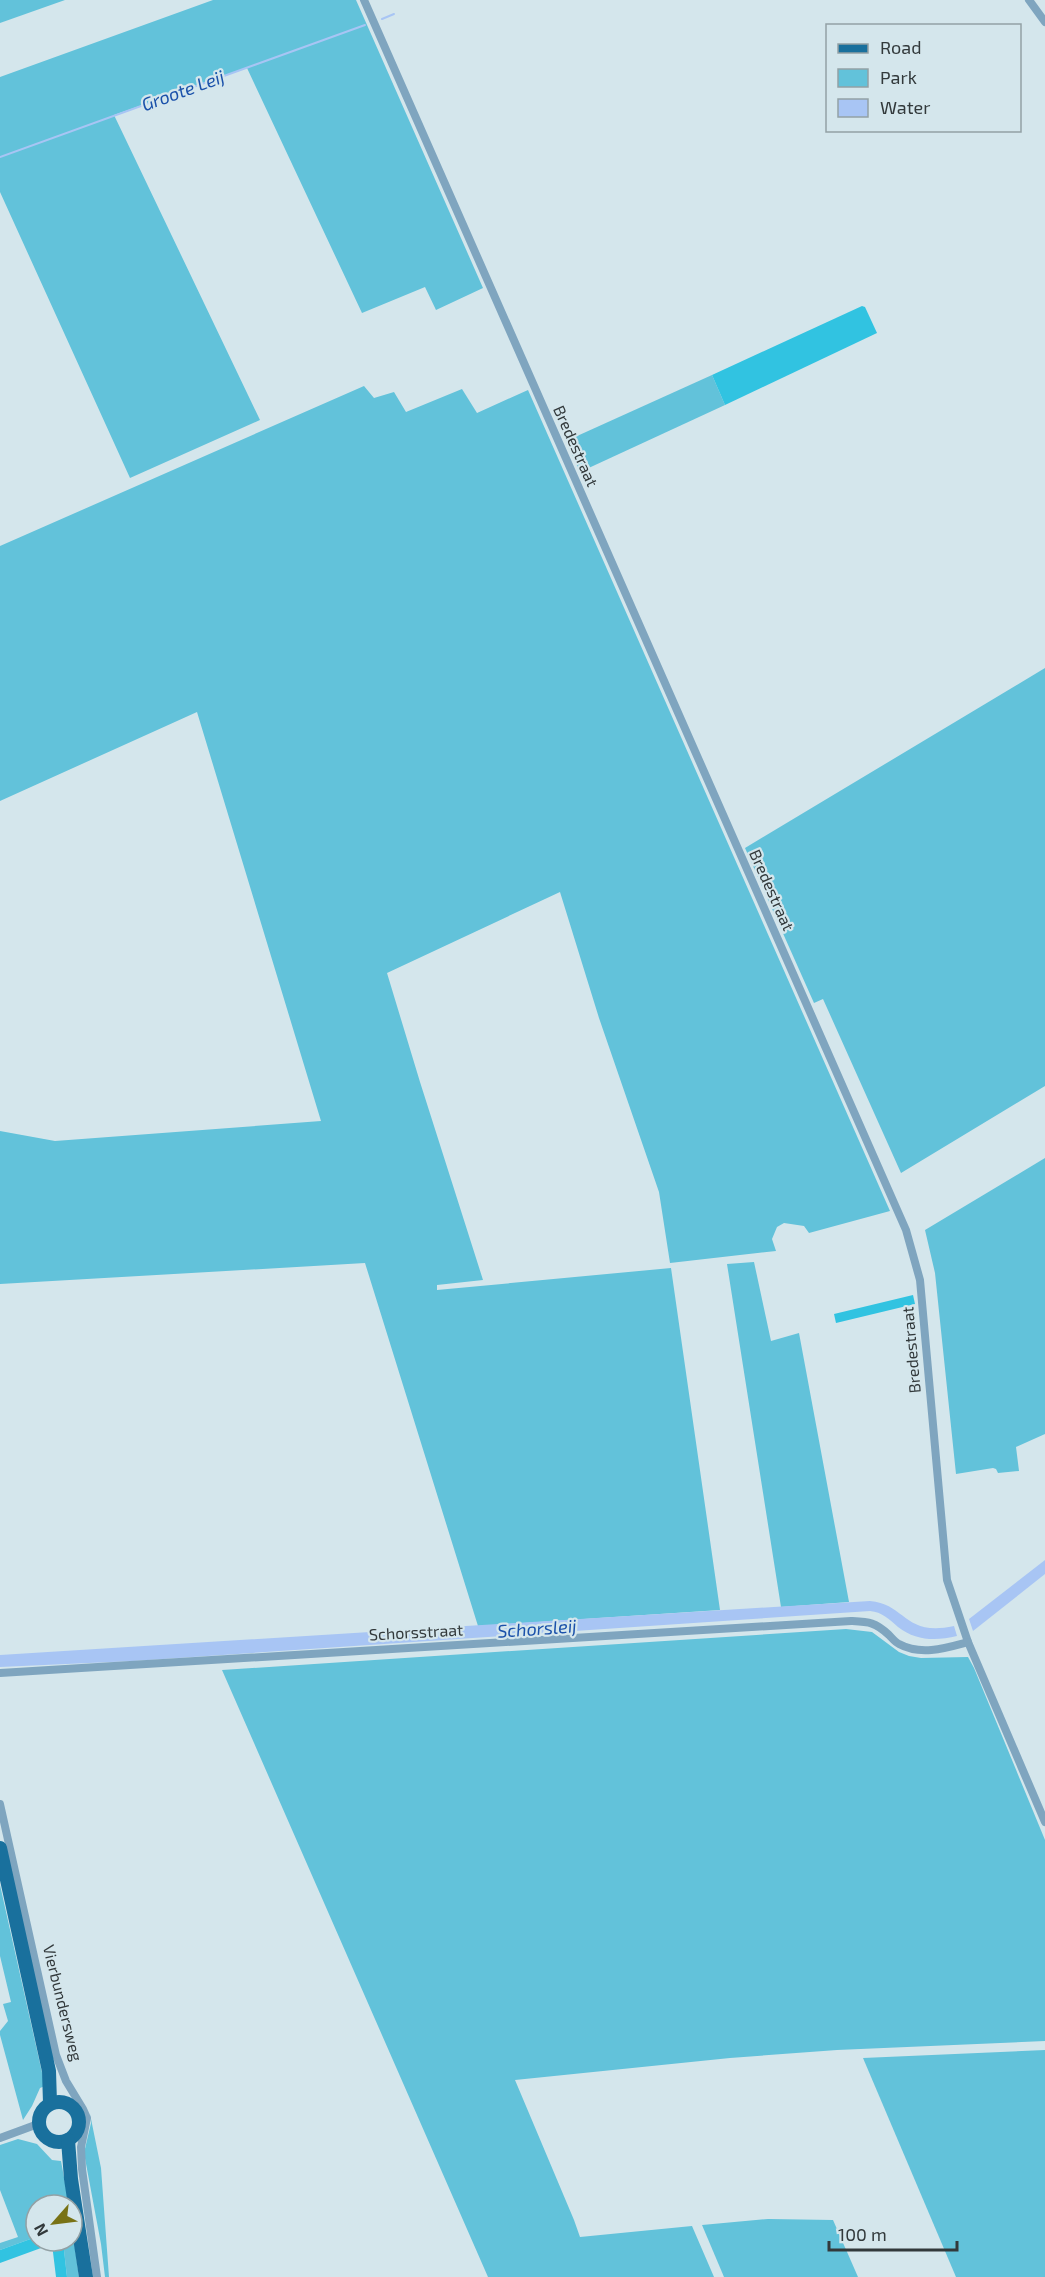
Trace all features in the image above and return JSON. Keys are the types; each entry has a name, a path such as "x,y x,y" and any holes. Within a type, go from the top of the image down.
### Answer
{"main road":[{"name":"Vierbundersweg","path":"0,1848 17,1905 56,2102"},
{"path":"56,2102 74,2109 79,2122 78,2130 63,2141 45,2137 38,2124 41,2112 56,2102"},
{"path":"63,2141 86,2277"}],"street":[{"name":"Bredestraat","path":"364,0 906,1230 920,1280 946,1580 968,1642 1045,1822"},
{"path":"1029,0 1045,22"},
{"name":"Schorsstraat","path":"0,1673 851,1621 878,1624 898,1644 914,1649 937,1650 968,1642"},
{"name":"Vierbundersweg","path":"0,1804 17,1905 56,2055 66,2081 87,2118 81,2147 82,2169 97,2277"},
{"path":"0,2138 38,2124"}],"green space":[{"path":"0,0 65,0 0,23"},
{"path":"213,0 356,0 483,288 436,310 425,287 362,313 247,68 114,115 260,420 130,478 0,192 0,77"},
{"path":"712,375 725,405 580,472 566,441"},
{"path":"364,386 374,398 394,392 406,412 462,389 477,413 528,390 890,1211 809,1233 804,1226 784,1223 777,1227 772,1239 776,1251 670,1263 659,1192 599,1018 560,892 387,973 483,1280 437,1285 437,1290 671,1268 720,1610 478,1626 365,1263 0,1284 0,1131 55,1141 321,1121 197,712 0,801 0,546"},
{"path":"1045,668 1045,1086 901,1173 823,999 814,1003 745,848"},
{"path":"1045,1158 1045,1434 1016,1447 1019,1471 998,1473 993,1468 956,1474 935,1273 925,1230"},
{"path":"754,1262 771,1341 799,1333 849,1602 781,1607 727,1264"},
{"path":"846,1629 872,1632 899,1652 909,1656 968,1657 974,1668 1045,1840 1045,2041 837,2050 730,2058 515,2080 580,2237 692,2226 714,2277 488,2277 222,1670"},
{"path":"0,1885 45,2086 40,2088 23,2120 0,2035 0,2031 8,2021 3,2004 11,2002 0,1956"},
{"path":"1045,2050 1045,2277 956,2277 863,2058"},
{"path":"90,2114 101,2168 109,2277 105,2277 84,2153 91,2123"},
{"path":"18,2139 37,2144 52,2160 61,2161 67,2193 24,2193 24,2241 0,2250 0,2243 18,2237 0,2190 0,2145"},
{"path":"768,2219 833,2220 858,2277 724,2277 702,2225"},
{"path":"64,2253 76,2253 79,2277 67,2277"}],"shaded area":[{"path":"862,306 865,307 877,333 725,405 712,375"},
{"path":"913,1295 915,1304 836,1323 834,1314"},
{"path":"24,2241 24,2253 27,2253 0,2263 0,2250"},
{"path":"53,2253 64,2253 67,2277 56,2277"}],"water":[{"path":"1045,1560 1045,1574 973,1631 969,1619"},
{"name":"Schorsleij","path":"870,1601 882,1603 915,1624 925,1627 954,1626 957,1636 926,1639 912,1635 882,1614 870,1611 133,1661 0,1667 0,1655"}],"waterway":[{"name":"Groote Leij","path":"382,19 394,14"},
{"name":"Groote Leij","path":"0,157 365,25"}]}
